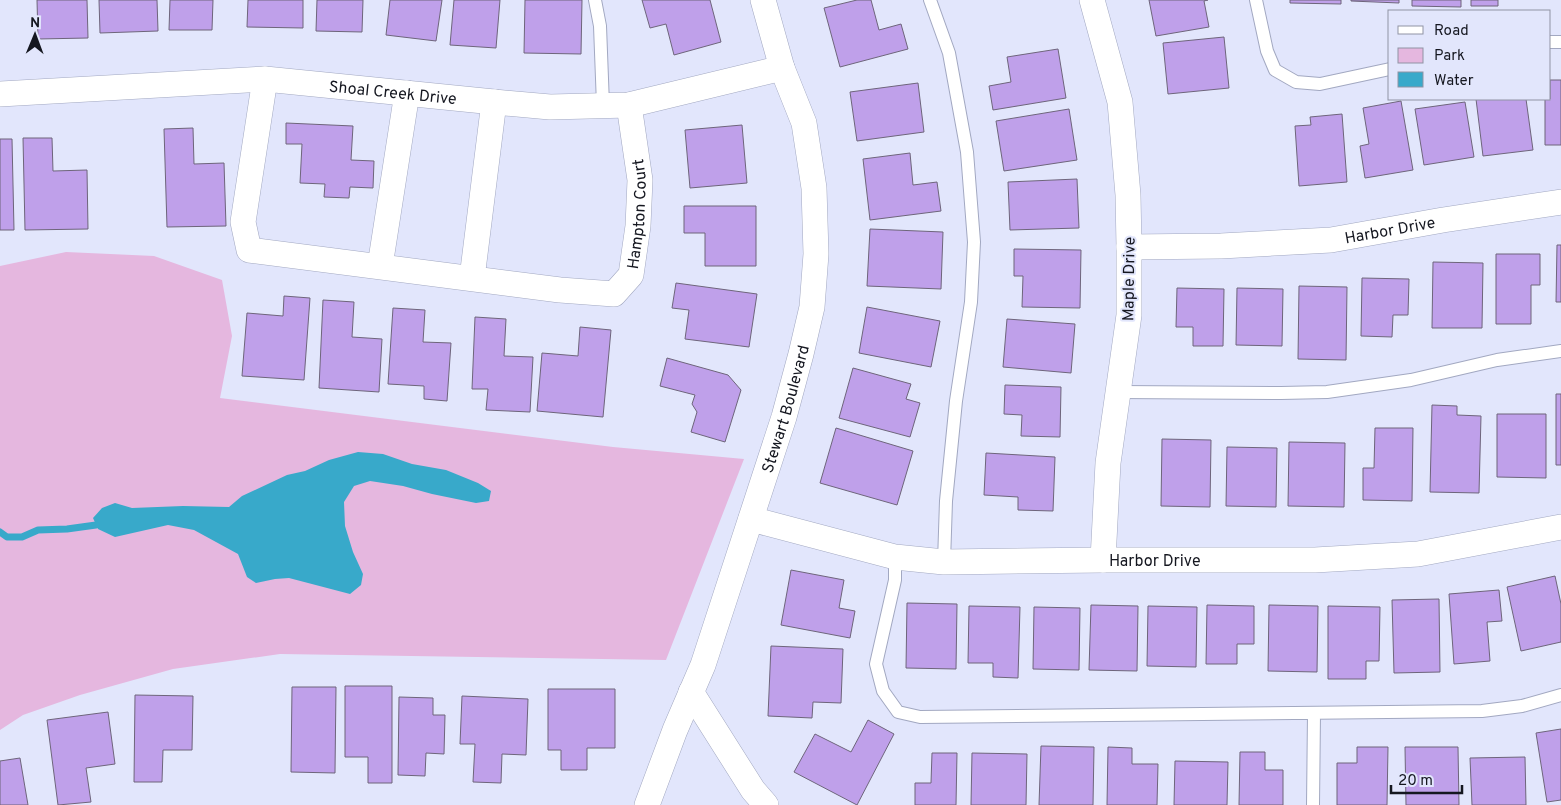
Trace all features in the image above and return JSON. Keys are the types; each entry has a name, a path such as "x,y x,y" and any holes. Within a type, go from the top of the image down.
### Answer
{"street":[{"name":"Stewart Boulevard","path":"647,805 675,730 703,665 784,417 812,307 816,254 814,188 804,123 782,68 763,0"},
{"name":"Maple Drive","path":"1092,0 1120,102 1128,195 1129,315 1108,463 1103,560"},
{"name":"Shoal Creek Drive","path":"0,94 265,79 550,107 629,105 782,68"},
{"name":"Hampton Court","path":"265,79 243,222 249,250 560,290 614,294 631,275 638,226 640,180 629,105"},
{"path":"380,266 407,93"},
{"path":"472,278 494,102"},
{"name":"Harbor Drive","path":"1129,247 1221,246 1331,240 1561,202"},
{"name":"Harbor Drive","path":"751,519 895,557 944,562 1315,560 1418,554 1561,527"},
{"path":"691,692 753,790 766,805"}],"lane":[{"path":"595,0 600,26 603,105"},
{"path":"930,0 948,53 967,152 974,242 971,302 956,401 946,501 944,562"},
{"path":"1256,0 1266,51 1275,70 1296,82 1320,84 1388,69"},
{"path":"1118,392 1327,392 1411,380 1497,360 1561,351"},
{"path":"895,557 895,580 876,664 882,690 898,712 920,717 1482,711 1522,706 1561,695"},
{"path":"1313,805 1314,714"}],"green space":[{"path":"66,252 154,256 222,280 232,336 220,398 613,447 744,459 666,660 280,654 173,669 80,695 23,715 0,730 0,266"}],"water":[{"path":"358,452 383,454 412,464 446,470 478,483 491,491 489,501 476,503 403,486 370,481 354,486 344,502 345,526 353,552 363,574 361,585 350,594 289,578 256,583 247,577 238,554 194,530 168,525 115,537 98,529 93,518 102,508 115,503 132,508 229,507 242,496 287,475 305,471 329,460"}],"building":[{"path":"37,0 87,0 88,38 38,39"},
{"path":"99,0 157,0 158,31 100,33"},
{"path":"170,0 213,0 212,30 169,30"},
{"path":"248,0 303,0 303,28 247,27"},
{"path":"317,0 363,0 362,32 316,31"},
{"path":"390,0 442,0 436,41 386,35"},
{"path":"454,0 500,0 496,48 450,45"},
{"path":"525,0 582,0 581,54 524,53"},
{"path":"642,0 710,0 721,42 674,55 666,24 650,28"},
{"path":"857,0 871,0 879,30 901,24 908,49 840,67 824,8"},
{"path":"1149,0 1208,0 1204,1 1209,27 1156,36"},
{"path":"1290,0 1341,0 1341,4 1290,3"},
{"path":"1399,0 1399,3 1351,1"},
{"path":"1412,0 1461,0 1461,7 1412,6"},
{"path":"1471,0 1498,0 1498,6 1471,6"},
{"path":"1224,37 1229,88 1168,94 1163,43"},
{"path":"1058,49 1066,98 993,110 989,86 1011,82 1007,57"},
{"path":"1551,80 1561,80 1561,145 1545,145 1545,100 1551,100"},
{"path":"918,83 924,132 857,141 850,92"},
{"path":"1476,100 1526,100 1533,150 1483,156"},
{"path":"1401,101 1413,170 1365,178 1360,146 1369,144 1363,108"},
{"path":"1465,102 1474,157 1424,165 1415,109"},
{"path":"1069,109 1077,160 1004,171 996,121"},
{"path":"1342,114 1347,182 1299,186 1295,126 1311,125 1310,117"},
{"path":"286,123 353,126 351,160 374,161 373,188 350,187 349,198 324,197 325,184 300,183 302,144 286,144"},
{"path":"742,125 747,183 690,188 685,130"},
{"path":"193,128 194,164 224,163 226,226 167,227 164,129"},
{"path":"23,138 52,138 53,171 87,170 88,229 25,230"},
{"path":"0,139 12,139 14,230 0,230"},
{"path":"910,153 913,185 937,182 941,211 870,220 863,159"},
{"path":"1077,179 1079,228 1010,230 1008,182"},
{"path":"684,206 756,206 756,266 705,266 705,233 684,233"},
{"path":"870,229 943,232 941,289 867,286"},
{"path":"1557,245 1561,245 1561,302 1556,302"},
{"path":"1014,249 1081,250 1080,308 1022,307 1023,276 1014,276"},
{"path":"1496,254 1540,254 1540,285 1531,285 1531,324 1496,324"},
{"path":"1433,262 1483,263 1482,328 1432,328"},
{"path":"1362,278 1409,279 1408,315 1393,315 1392,337 1361,336"},
{"path":"676,283 757,294 749,347 685,339 689,310 672,308"},
{"path":"1299,286 1347,287 1346,360 1298,359"},
{"path":"1177,288 1224,289 1223,346 1193,346 1193,327 1176,327"},
{"path":"1237,288 1283,289 1282,346 1236,345"},
{"path":"284,296 310,298 304,380 242,376 247,313 283,316"},
{"path":"323,300 354,302 352,337 382,339 379,392 319,388"},
{"path":"867,307 940,321 931,367 859,353"},
{"path":"393,308 425,310 423,342 451,343 447,401 424,399 424,386 388,384"},
{"path":"475,317 506,319 504,356 533,357 530,412 486,410 488,389 472,389"},
{"path":"1007,319 1075,324 1071,373 1003,367"},
{"path":"580,327 611,330 603,417 537,411 542,353 578,356"},
{"path":"667,358 728,375 741,390 725,442 691,432 697,412 692,404 695,395 660,386"},
{"path":"853,368 911,384 906,399 920,403 910,437 839,418"},
{"path":"1005,385 1061,387 1060,437 1021,436 1022,415 1004,414"},
{"path":"1556,394 1561,394 1561,465 1556,465"},
{"path":"1432,405 1457,406 1457,415 1481,416 1479,493 1430,492"},
{"path":"1497,414 1546,414 1546,478 1497,477"},
{"path":"836,428 913,451 897,505 820,483"},
{"path":"1375,428 1413,428 1412,501 1363,500 1363,468 1374,468"},
{"path":"1162,439 1211,440 1210,507 1161,506"},
{"path":"1289,442 1345,443 1344,507 1288,506"},
{"path":"1227,447 1277,448 1276,507 1226,506"},
{"path":"986,453 1055,457 1053,511 1018,510 1018,497 984,495"},
{"path":"791,570 844,580 839,608 855,611 850,638 781,625"},
{"path":"1555,576 1561,604 1561,642 1521,651 1507,587"},
{"path":"1499,590 1502,621 1487,622 1490,661 1454,664 1449,594"},
{"path":"1439,599 1440,672 1394,673 1392,600"},
{"path":"907,603 957,604 956,669 906,668"},
{"path":"1091,605 1138,606 1137,671 1089,670"},
{"path":"1207,605 1254,606 1254,644 1237,644 1237,664 1206,664"},
{"path":"1269,605 1318,606 1317,672 1268,671"},
{"path":"969,606 1020,607 1018,678 993,677 993,663 968,663"},
{"path":"1148,606 1197,607 1196,667 1147,666"},
{"path":"1328,606 1380,607 1379,661 1366,661 1366,679 1328,679"},
{"path":"1034,607 1080,608 1079,670 1033,669"},
{"path":"771,646 843,649 841,703 813,702 812,718 768,716"},
{"path":"345,686 392,686 392,783 368,783 368,757 345,757"},
{"path":"292,687 336,687 335,773 291,772"},
{"path":"548,689 615,689 615,748 587,748 587,770 561,770 561,750 548,750"},
{"path":"135,695 193,696 192,750 163,750 162,782 134,782"},
{"path":"462,696 528,699 526,755 502,754 501,783 473,782 475,744 460,744"},
{"path":"399,697 433,698 433,715 445,715 444,754 426,753 425,776 398,775"},
{"path":"108,712 115,764 86,768 91,802 58,805 47,720"},
{"path":"868,720 894,734 857,805 794,772 815,734 851,752"},
{"path":"1561,729 1561,800 1547,802 1536,733"},
{"path":"1041,746 1094,747 1093,805 1039,805"},
{"path":"1108,747 1132,748 1132,764 1158,764 1157,805 1107,805"},
{"path":"1357,747 1388,747 1387,805 1337,805 1337,763 1357,763"},
{"path":"1405,747 1458,747 1459,805 1406,805"},
{"path":"1240,752 1265,752 1265,770 1283,770 1283,805 1239,805"},
{"path":"932,753 957,753 956,805 915,805 915,783 931,783"},
{"path":"972,753 1027,754 1026,805 971,805"},
{"path":"1525,757 1526,805 1472,805 1470,758"},
{"path":"20,758 28,805 0,805 0,761"},
{"path":"1175,761 1228,762 1227,805 1174,805"}],"waterway":[{"path":"0,532 7,537 22,537 38,530 96,525"}]}
